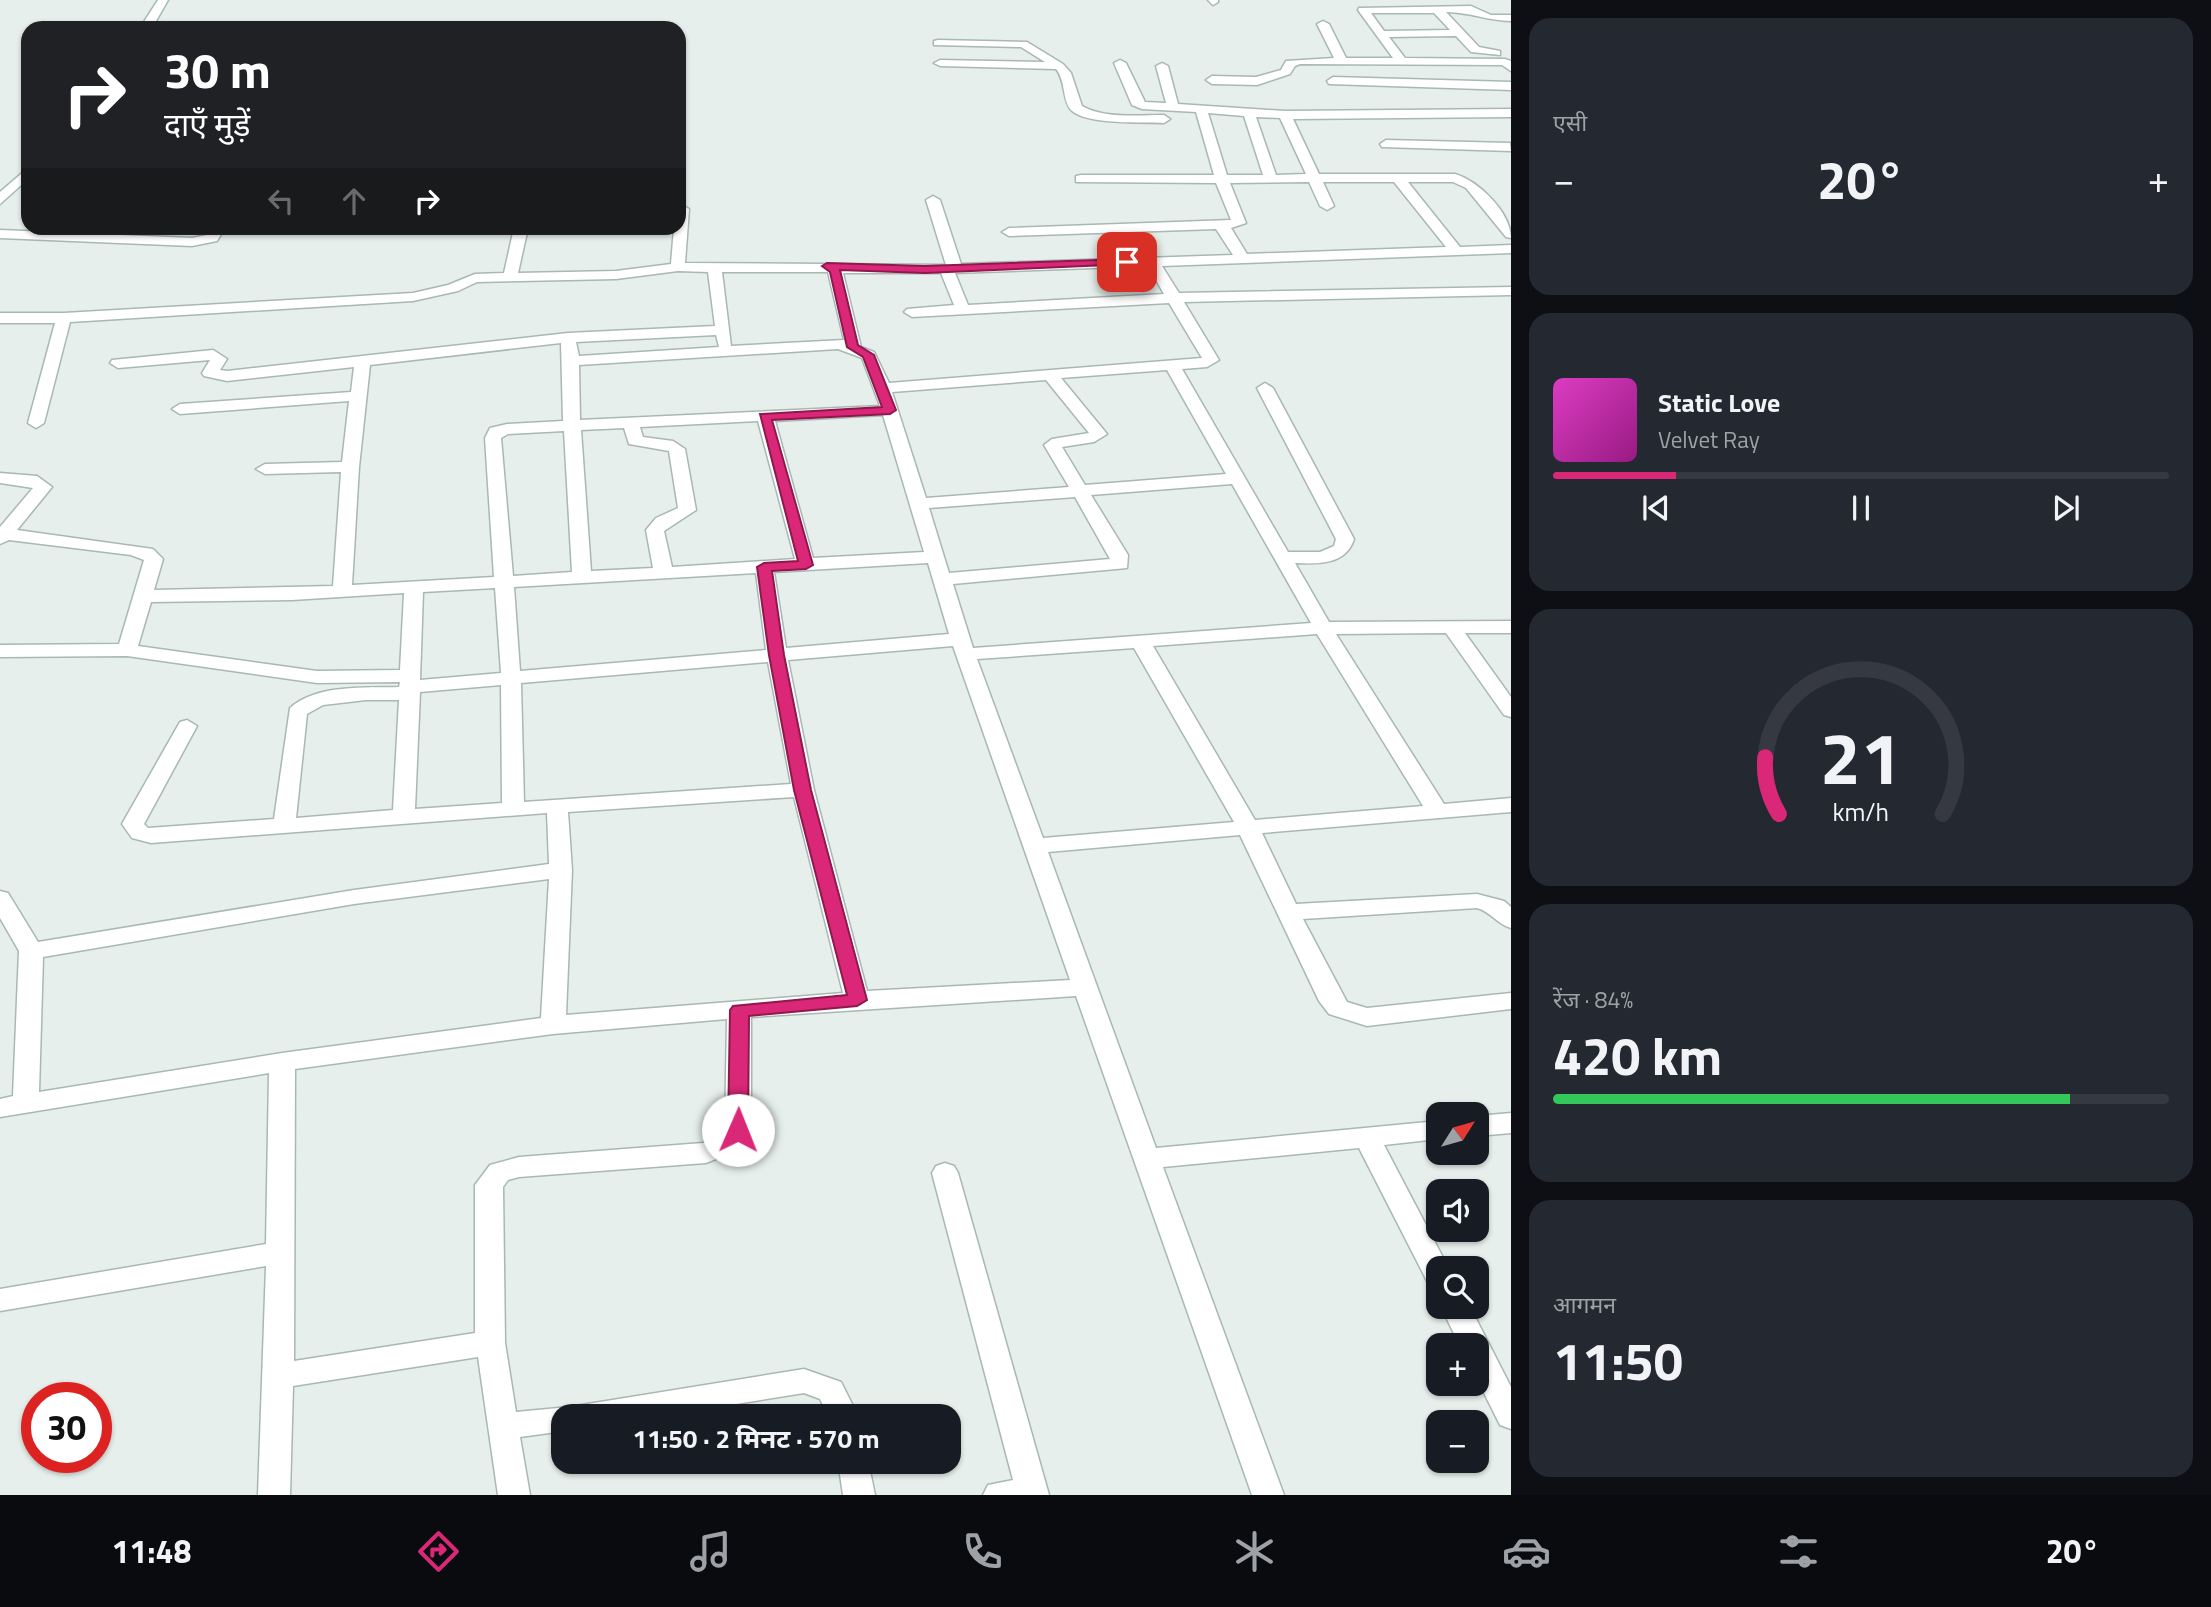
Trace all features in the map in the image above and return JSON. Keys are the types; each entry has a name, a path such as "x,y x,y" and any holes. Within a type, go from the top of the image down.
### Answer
{"street":[{"path":"150,21 163,0"},
{"path":"1400,59 1363,10 1367,4 1477,9 1489,18 1511,18"},
{"path":"1437,9 1475,50 1495,52 1508,65"},
{"path":"1323,24 1341,60"},
{"path":"1381,34 1460,33"},
{"path":"938,43 1023,44 1059,66 1067,75 1076,107 1083,112 1113,118 1250,113 1285,115 1344,97 1511,86"},
{"path":"1212,80 1257,81 1286,72 1293,62 1400,59 1508,65"},
{"path":"1317,61 1344,97 1511,113"},
{"path":"940,63 1059,66"},
{"path":"1120,63 1136,102 1202,115"},
{"path":"1162,66 1173,108"},
{"path":"1487,112 1510,148"},
{"path":"1250,113 1271,180"},
{"path":"1009,232 1239,223 1222,180 1202,115"},
{"path":"1285,115 1327,206"},
{"path":"1385,144 1510,148"},
{"path":"1398,178 1456,251"},
{"path":"0,200 21,179"},
{"path":"1081,179 1463,180 1511,234"},
{"path":"933,200 963,310"},
{"path":"1219,225 1224,228 1242,258"},
{"path":"0,234 21,235"},
{"path":"24,235 192,242 212,238 214,235"},
{"path":"510,277 519,235"},
{"path":"678,267 680,235"},
{"path":"0,318 64,318 413,297 453,288 475,278 616,275 678,267 951,269 1511,249"},
{"path":"883,388 1173,366 1211,360 1152,261"},
{"path":"713,266 727,351"},
{"path":"827,266 835,270 853,347"},
{"path":"912,313 1176,298 1511,291"},
{"path":"36,423 64,318"},
{"path":"118,363 213,355 219,359 209,373 216,376 568,338 723,330"},
{"path":"568,338 572,361 569,380 582,579"},
{"path":"572,361 840,344 868,355 883,388 963,647 1268,1495"},
{"path":"342,592 350,467 362,362"},
{"path":"1173,366 1323,628 1438,811"},
{"path":"942,579 1119,564 1119,555 1078,492 1052,444 1061,440 1093,438 1099,434 1051,376"},
{"path":"1265,388 1345,538 1339,553 1326,557 1283,557"},
{"path":"180,409 358,396"},
{"path":"513,809 511,678 493,438 496,432 507,429 890,410"},
{"path":"765,416 806,565"},
{"path":"631,423 635,440 639,443 669,443 677,449 687,510 662,522 655,530 664,575"},
{"path":"265,468 350,467"},
{"path":"0,478 31,480 43,487 2,536"},
{"path":"919,504 1237,478"},
{"path":"2,536 147,553 154,559 127,650"},
{"path":"145,596 342,592 936,558"},
{"path":"764,567 777,655 803,790 857,1000"},
{"path":"404,816 414,587"},
{"path":"284,825 297,712 301,706 316,699 410,686 777,655 1140,642 1323,628 1511,627"},
{"path":"1452,628 1511,711"},
{"path":"1140,642 1248,828 1331,1001 1338,1008 1367,1017 1511,1001"},
{"path":"0,651 127,650 317,677 410,686"},
{"path":"187,726 133,824 140,833 151,835 803,790"},
{"path":"1035,846 1511,805"},
{"path":"552,1025 561,870 557,806"},
{"path":"31,951 354,897 561,870"},
{"path":"0,898 31,951 26,1103"},
{"path":"1288,912 1477,901 1496,906 1511,920"},
{"path":"0,1108 282,1062 552,1025 857,1000 1085,987"},
{"path":"514,1495 490,1343 489,1185 499,1172 519,1167 706,1153 727,1144 738,1130 739,1010"},
{"path":"274,1495 279,1376 282,1062"},
{"path":"1489,1125 1511,1123"},
{"path":"1147,1159 1426,1131"},
{"path":"1367,1137 1428,1256"},
{"path":"946,1173 1032,1493 999,1495"},
{"path":"0,1300 279,1253"},
{"path":"279,1376 490,1343"},
{"path":"1489,1373 1511,1416"},
{"path":"656,1404 804,1381 822,1383 832,1390 838,1404"},
{"path":"504,1427 551,1420"},
{"path":"855,1474 859,1495"}],"route":[{"path":"738,1130 739,1010 857,1000 803,790 777,655 764,567 806,565 765,416 890,410 868,355 853,347 835,270 827,266 925,270 1127,262"}]}
